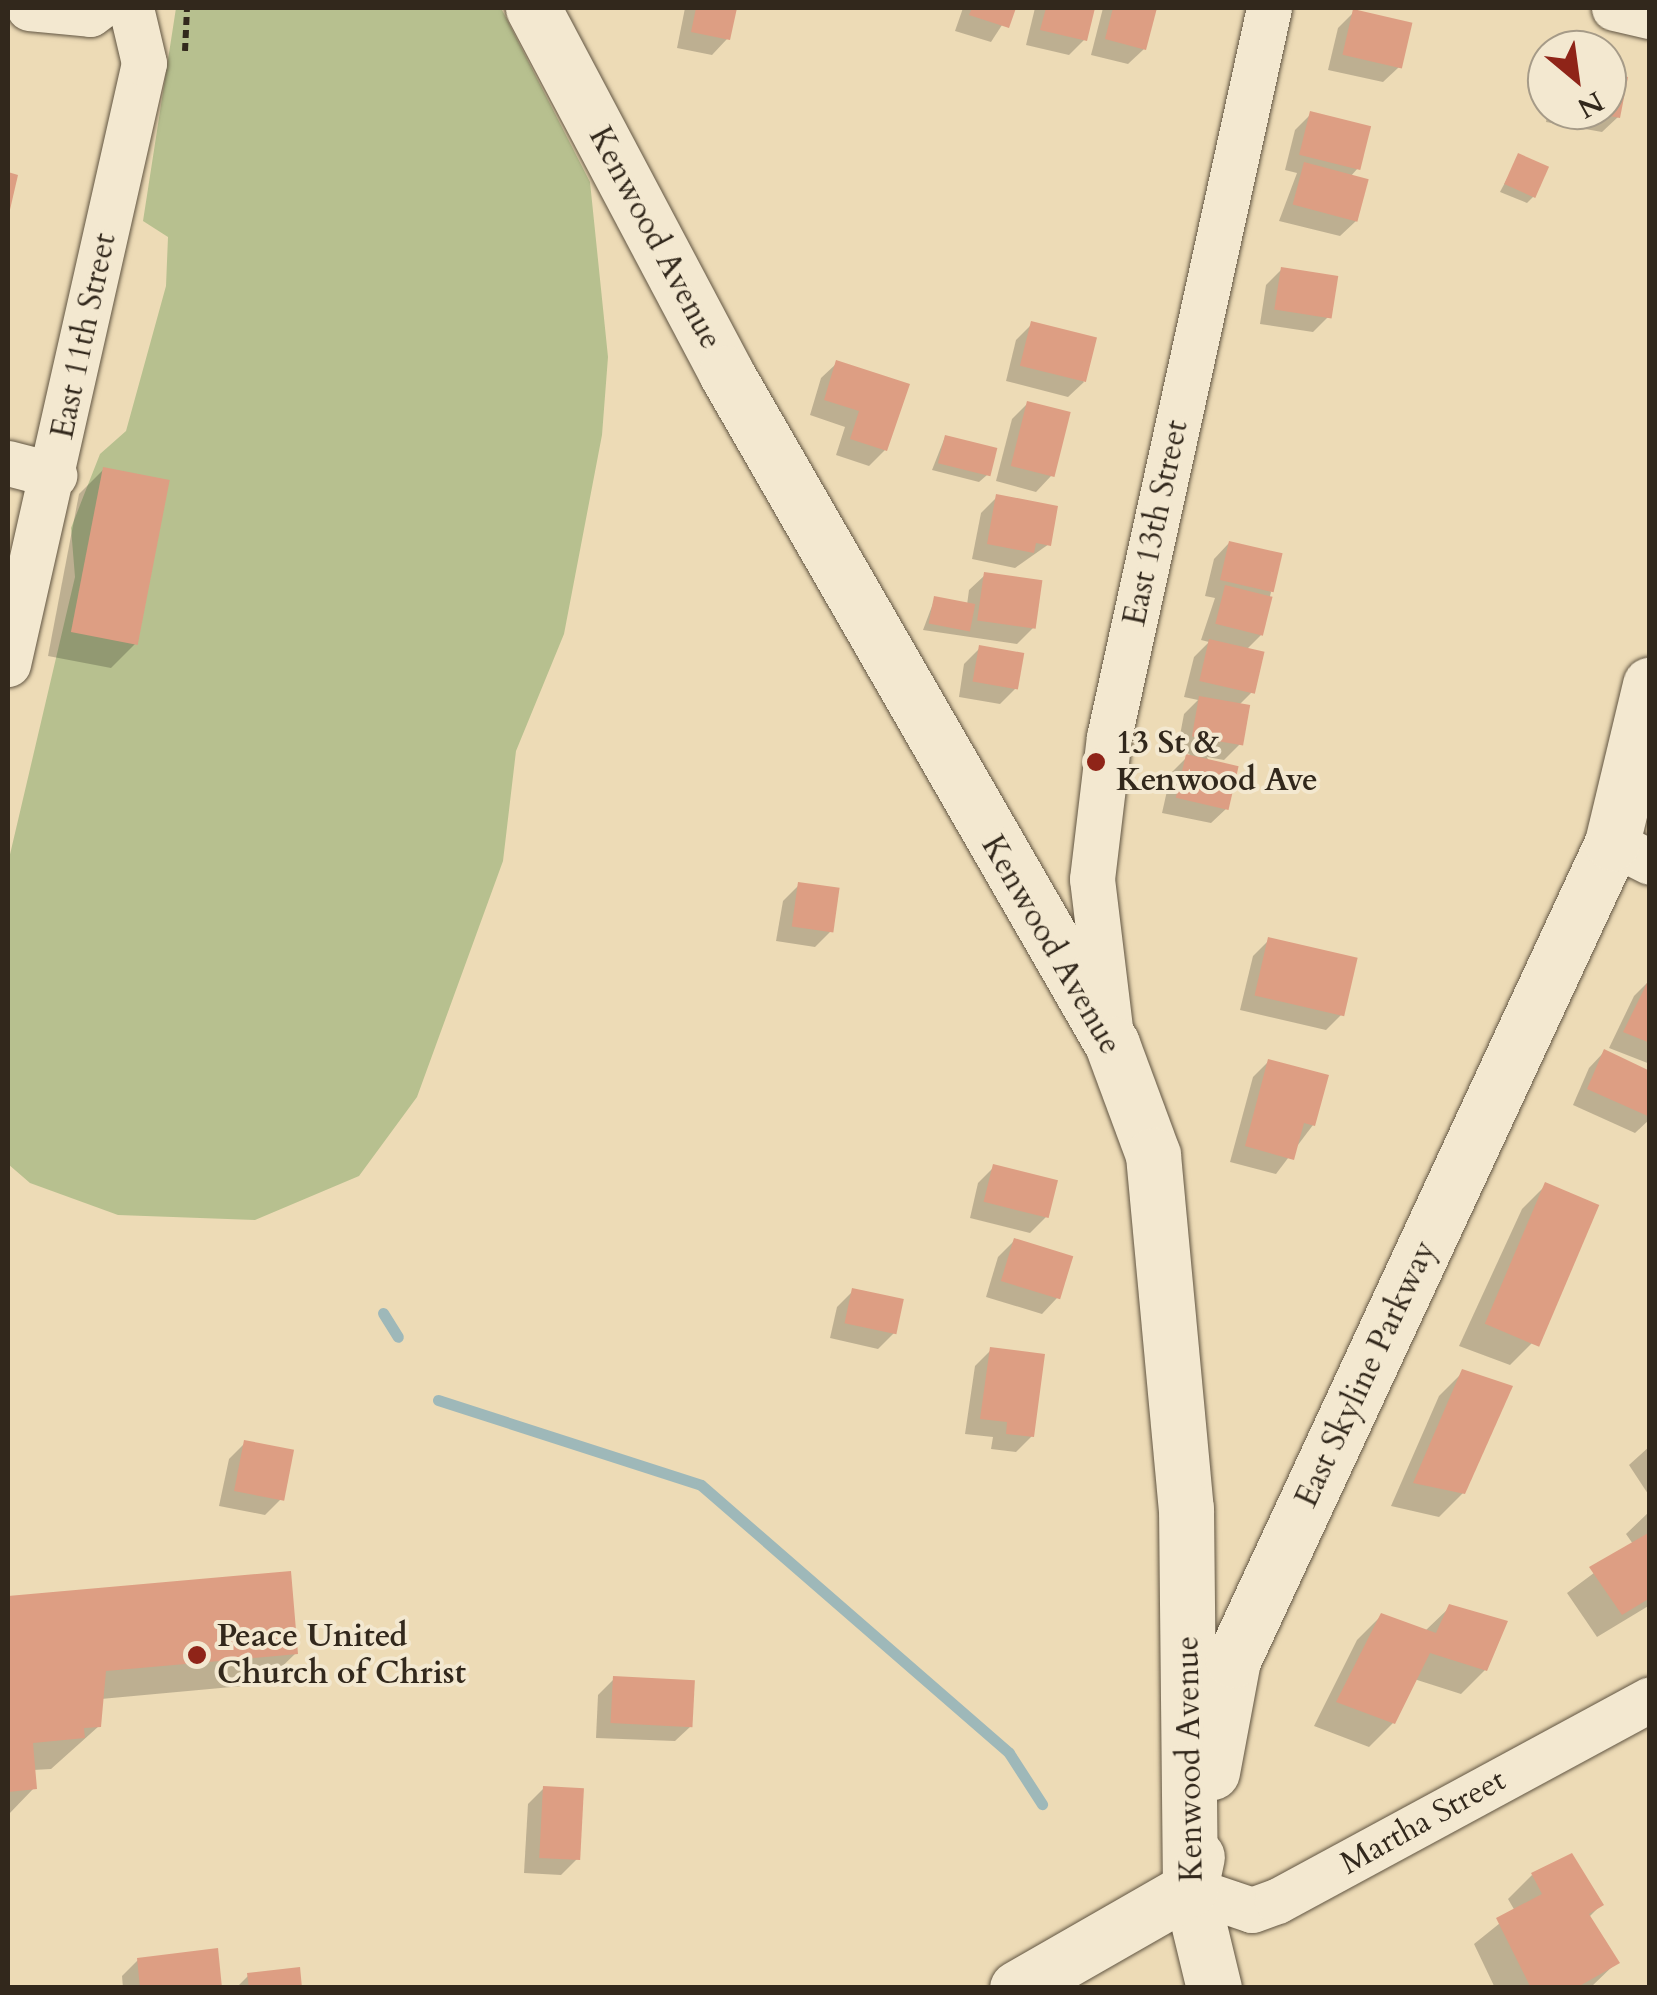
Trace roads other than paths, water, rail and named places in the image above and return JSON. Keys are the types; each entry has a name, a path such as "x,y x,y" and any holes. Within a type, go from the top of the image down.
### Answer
{"street":[{"path":"29,8 90,14 98,8"},
{"name":"East 11th Street","path":"8,664 54,475 144,63 131,8"},
{"name":"Kenwood Avenue","path":"533,8 726,373 1112,1044 1153,1155 1186,1508 1190,1889 1214,1988"},
{"name":"East 13th Street","path":"1112,1044 1092,879 1109,737 1269,8"},
{"path":"1614,8 1650,16"},
{"path":"8,464 54,475"},
{"name":"East Skyline Parkway","path":"1190,1889 1234,1660 1631,852 1650,684"},
{"name":"Martha Street","path":"1190,1889 1252,1910 1277,1901 1650,1699"},
{"path":"1017,1988 1190,1889"}],"waterway":[{"path":"383,1313 398,1337"},
{"path":"438,1400 701,1485 1009,1753 1042,1804"}],"place":[{"name":"13 St & Kenwood Ave","path":"1096,762"},
{"name":"Peace United Church of Christ","path":"197,1655"}]}
